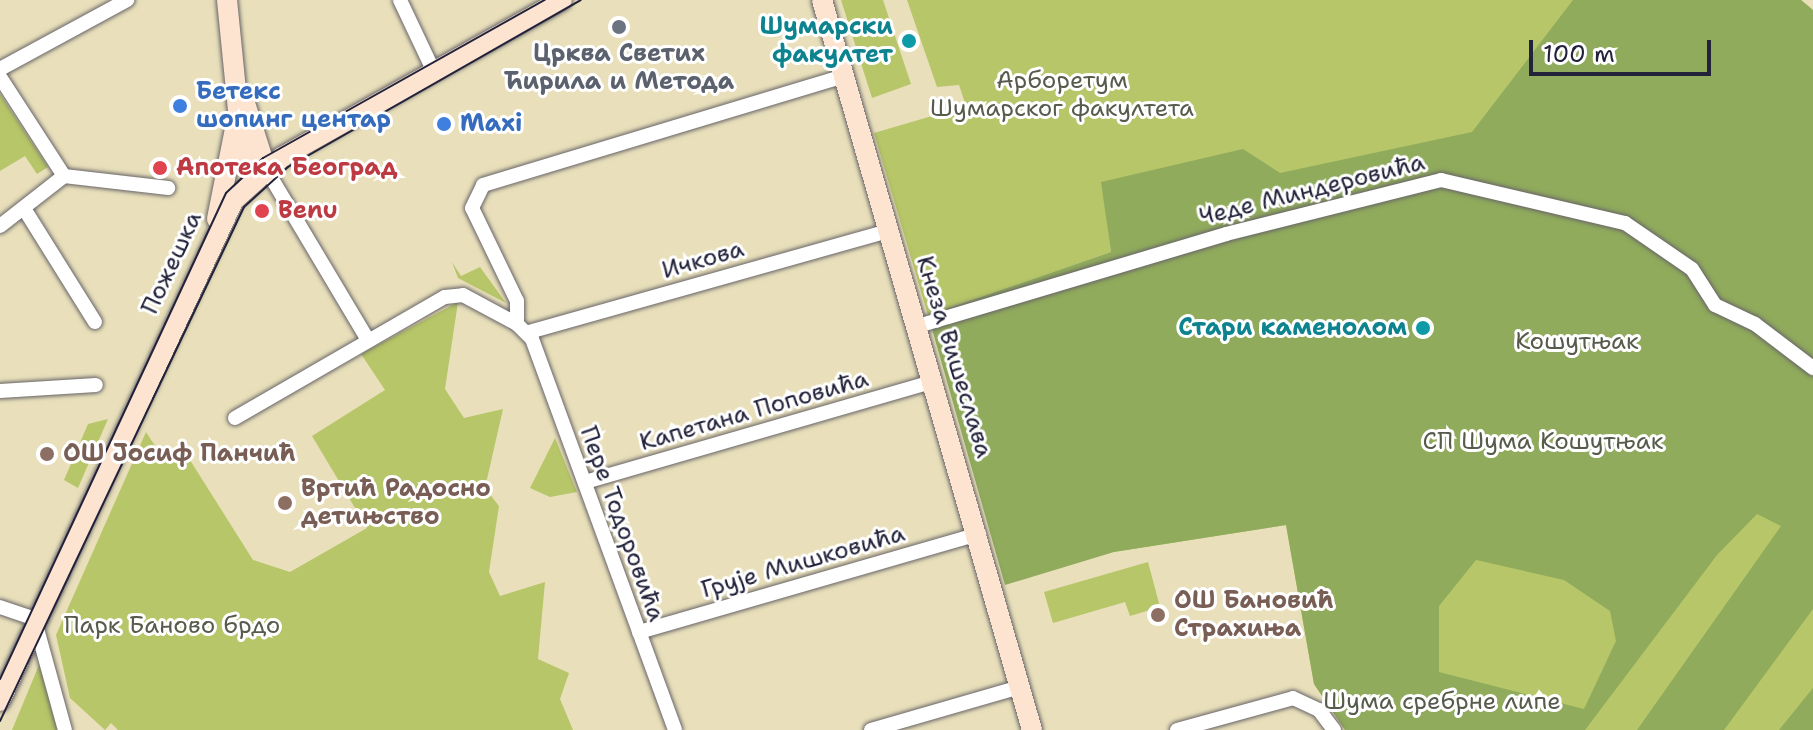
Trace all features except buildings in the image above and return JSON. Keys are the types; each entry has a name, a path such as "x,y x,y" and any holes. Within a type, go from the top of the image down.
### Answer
{"main road":[{"path":"227,0 236,77 237,121 245,155 266,169"},
{"name":"Пожешка","path":"0,701 216,229 266,169 562,0"},
{"name":"Кнеза Вишеслава","path":"822,0 935,381 1032,730"},
{"path":"236,77 266,169"},
{"path":"216,229 237,121"}],"street":[{"path":"0,69 127,0"},
{"path":"400,0 434,72"},
{"name":"Пере Тодоровића","path":"675,730 585,482 523,328 517,301 472,208 483,185 845,76"},
{"path":"0,77 64,176"},
{"path":"266,169 368,340"},
{"path":"0,226 25,210 64,176 168,188"},
{"name":"Чеде Миндеровића","path":"918,326 1239,230 1441,180 1625,223 1692,269 1715,305 1755,324 1813,368"},
{"path":"25,210 95,322"},
{"name":"Ичкова","path":"523,328 889,231"},
{"path":"235,418 452,295 523,328"},
{"name":"Капетана Поповића","path":"585,482 935,381"},
{"path":"0,391 96,385"},
{"name":"Грује Мишковића","path":"639,632 979,534"},
{"path":"0,607 37,622 65,730"},
{"path":"871,730 1020,687"},
{"path":"1177,730 1293,698 1319,710 1334,730"}],"green space":[{"path":"841,0 883,0 911,84 872,98"},
{"name":"Кошутњак","path":"907,0 1801,0 1813,10 1813,730 1345,730 1314,684 1286,525 1113,552 1435,166 1102,182 1111,252 928,315 874,133 966,106 959,85 937,87"},
{"name":"Кошутњак","path":"1573,0 1801,0 1813,10 1813,609 1724,730 1637,730 1781,526 1757,514 1717,555 1585,730 1345,730 1314,684 1286,525 1114,552 1005,585 928,315 1111,252 1101,182 1243,149 1280,173 1472,132","holes":["1476,560 1564,580 1610,611 1616,641 1584,709 1439,672 1439,606"]},
{"path":"0,94 48,167 37,174 25,156 0,171"},
{"path":"452,262 461,276 480,267 506,303 458,278"},
{"name":"Парк Баново брдо","path":"458,302 445,389 464,418 503,409 485,488 499,506 489,572 500,596 545,582 538,659 569,673 560,699 573,730 118,730 111,723 105,730 70,698 56,635 146,432 167,464 183,449 253,560 290,572 367,528 312,436 385,390 361,354"},
{"path":"108,419 78,488 64,480 88,424"},
{"path":"555,438 577,492 550,497 530,488"},
{"path":"1148,562 1160,607 1130,616 1125,602 1053,623 1044,592"},
{"path":"39,665 59,730 12,730"},
{"path":"1813,688 1813,730 1779,730"}],"tram line":[{"path":"0,679 226,193 263,158 545,0"},
{"path":"0,721 244,207 288,167 581,0"}],"place":[{"name":"Црква Светих Ћирила и Метода","path":"619,27"},
{"name":"Шумарски факултет","path":"909,41"},
{"name":"Бетекс шопинг центар","path":"180,106"},
{"name":"Maxi","path":"444,124"},
{"name":"Апотека Београд","path":"160,168"},
{"name":"Benu","path":"262,211"},
{"name":"Стари каменолом","path":"1423,328"},
{"name":"ОШ Јосиф Панчић","path":"47,454"},
{"name":"Вртић Радосно детињство","path":"285,503"},
{"name":"ОШ Бановић Страхиња","path":"1158,615"}],"park label":[{"name":"Арборетум Шумарског факултета","path":"1062,95"},
{"name":"СП Шума Кошутњак","path":"1543,442"},
{"name":"Шума сребрне липе","path":"1442,702"}]}
